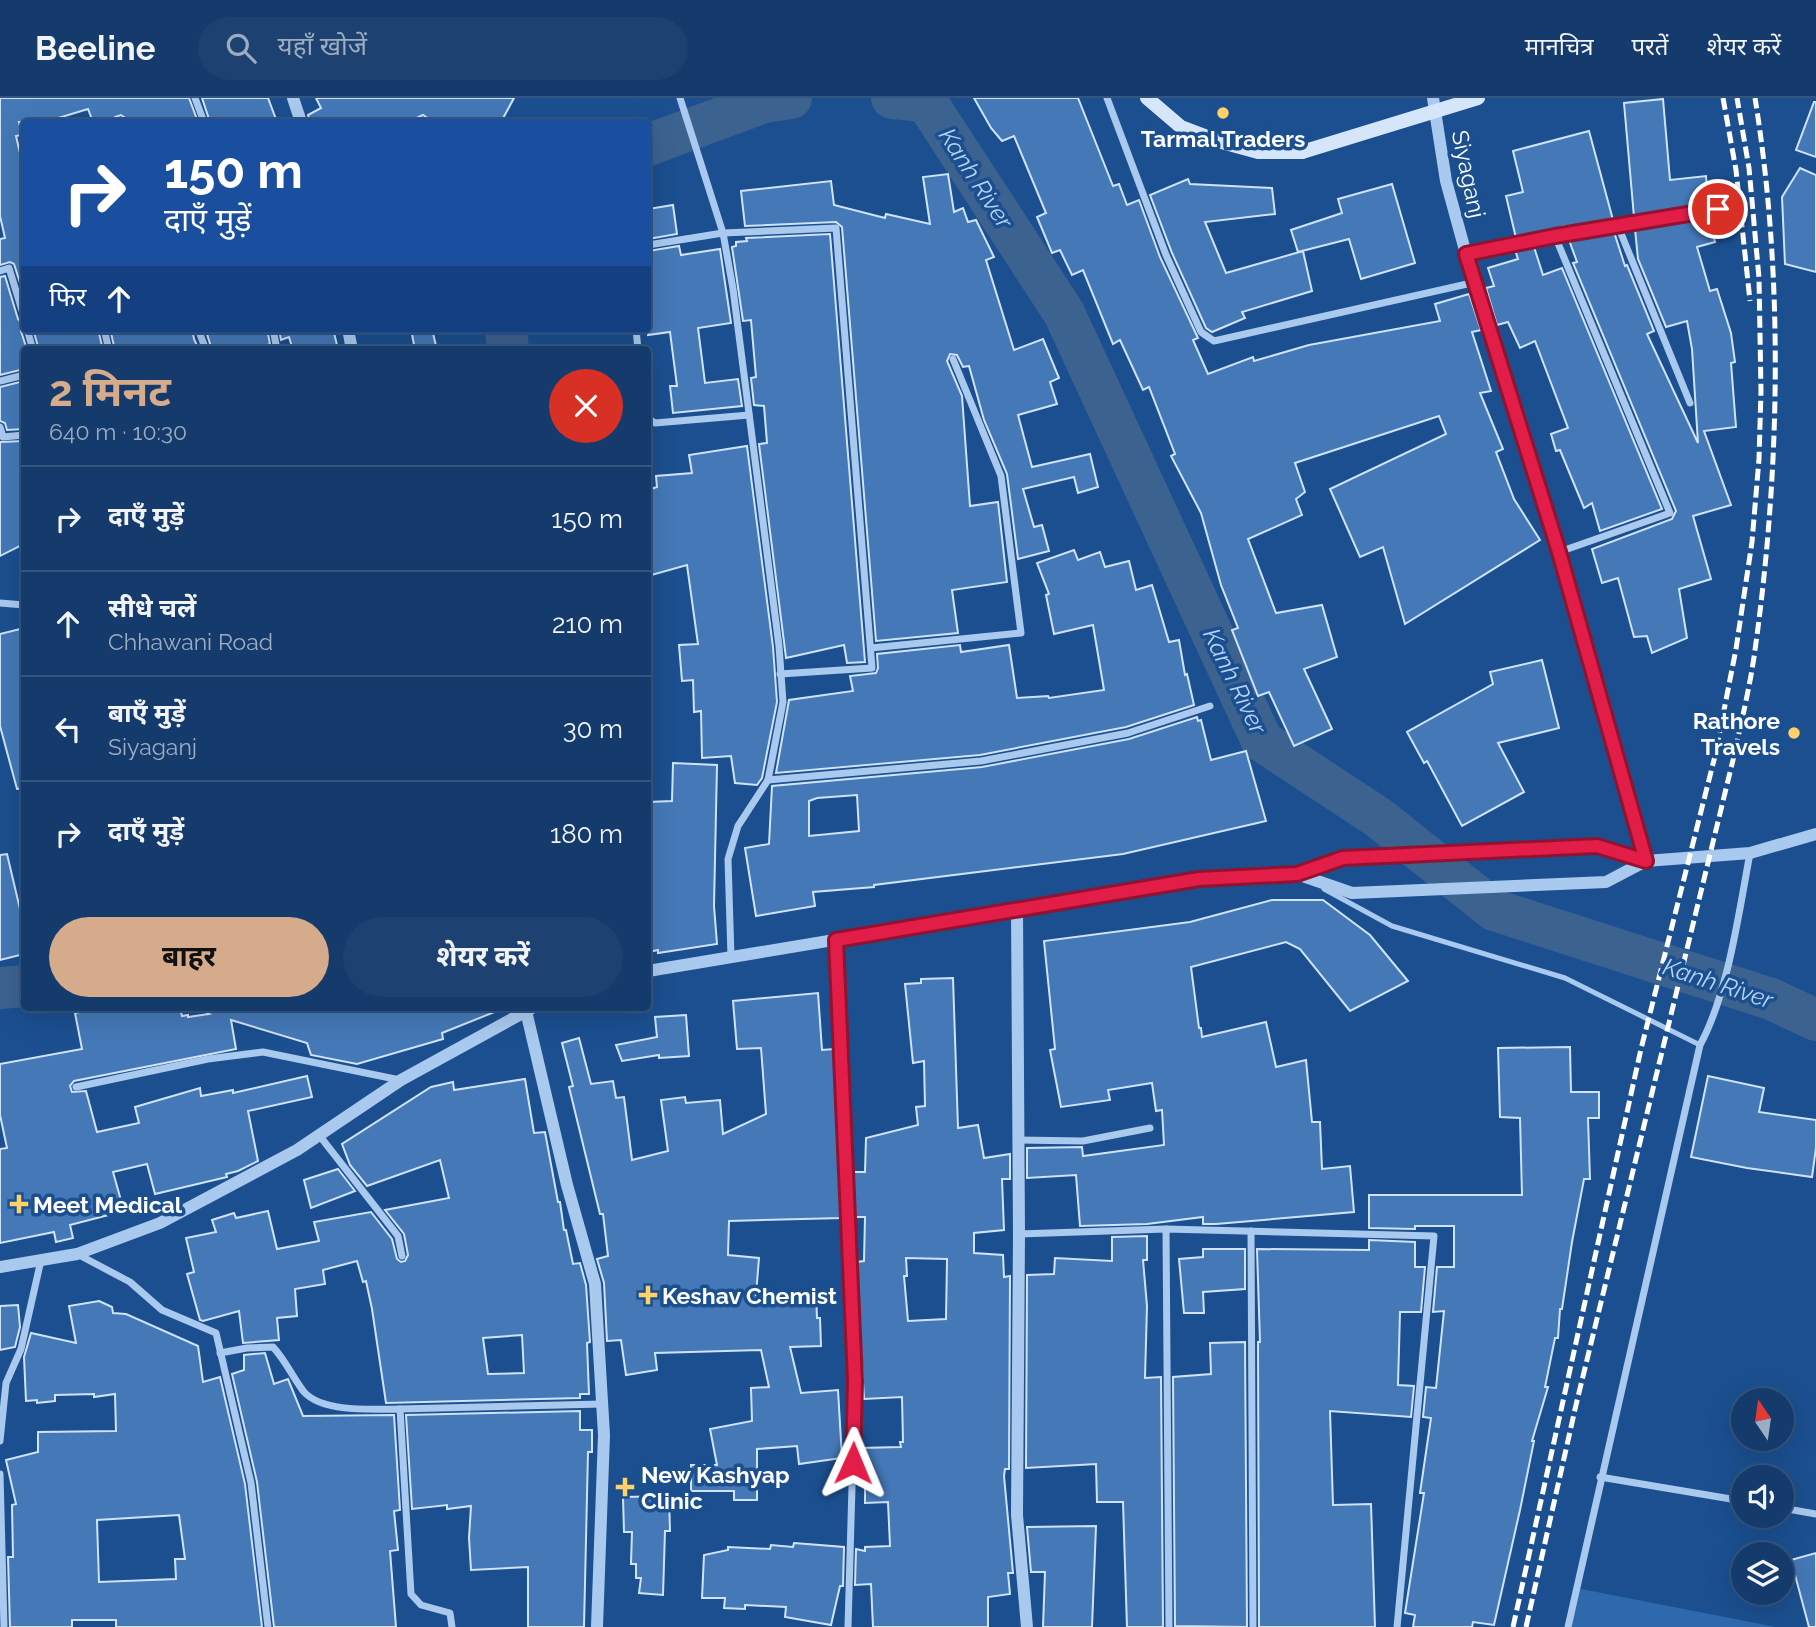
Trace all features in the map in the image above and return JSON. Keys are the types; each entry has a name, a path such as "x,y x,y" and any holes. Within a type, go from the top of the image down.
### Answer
{"main road":[{"path":"1147,98 1181,127 1218,141 1258,152 1303,152 1478,98"}],"street":[{"path":"195,98 203,119"},
{"path":"293,98 300,119"},
{"path":"680,98 723,233 733,289 783,702 768,780 738,826 728,859 731,958"},
{"path":"1107,98 1167,255 1201,332 1214,341 1476,282"},
{"name":"Siyaganj","path":"1433,98 1446,181 1466,254 1559,552 1646,861"},
{"path":"1466,254 1718,209"},
{"path":"1618,226 1690,402"},
{"path":"651,244 723,233 836,228 872,668 780,674"},
{"path":"1555,236 1670,513 1559,552"},
{"path":"0,271 9,268 21,307"},
{"path":"871,648 1021,633 1001,476 953,359"},
{"path":"0,381 21,376"},
{"path":"651,420 655,423 749,415"},
{"path":"0,427 3,437 21,435"},
{"path":"0,603 21,605"},
{"path":"768,780 981,761 1128,733 1210,706"},
{"path":"651,971 1199,879 1297,874 1343,858 1561,846 1597,846 1646,861 1750,853 1815,835 1816,821"},
{"path":"1568,1627 1700,1045 1713,1022 1750,853"},
{"path":"1297,874 1352,893 1606,882 1646,861"},
{"path":"1017,908 1017,1515 1027,1627"},
{"path":"836,940 855,1381 848,1627"},
{"path":"0,1267 77,1254 160,1223 297,1150 401,1080 525,1011"},
{"path":"529,1011 567,1185 595,1284 604,1435 597,1627"},
{"path":"76,1087 208,1059 263,1052 401,1080"},
{"path":"1018,1140 1083,1141 1150,1128"},
{"path":"319,1134 398,1236 402,1256"},
{"path":"1019,1234 1166,1229 1434,1236 1397,1627"},
{"path":"1166,1229 1169,1627"},
{"path":"1251,1231 1253,1627"},
{"path":"77,1254 130,1282 162,1310 215,1333 251,1483 268,1627"},
{"path":"0,1441 6,1383 22,1349 41,1260"},
{"path":"220,1353 273,1347 285,1360 306,1394 329,1406 400,1409 602,1404"},
{"path":"400,1409 411,1594 421,1605 450,1613 452,1627"},
{"path":"0,1474 4,1627"},
{"path":"1600,1477 1731,1500"},
{"path":"1794,1510 1816,1514"}],"lane":[{"path":"1297,874 1392,926 1564,978 1700,1045"}],"shaded area":[{"path":"1576,1588 1776,1627 1568,1627"}],"building":[{"path":"0,98 189,98 197,119 126,119 121,115 115,119 92,119 88,109 55,119 21,119 21,135 16,136 21,157 21,286 14,264 10,262 0,265 0,239 5,238 0,216"},
{"path":"202,98 268,98 276,119 209,119"},
{"path":"316,98 514,98 503,119 429,119 423,115 414,119 309,119 308,115 321,108"},
{"path":"974,98 1078,98 1113,186 1119,184 1127,205 1139,200 1160,257 1198,338 1193,340 1208,374 1253,357 1254,361 1309,345 1440,321 1435,304 1469,294 1481,330 1472,332 1491,391 1480,393 1503,449 1496,452 1514,499 1540,540 1405,624 1383,547 1360,557 1330,489 1446,434 1439,416 1295,463 1305,492 1296,499 1302,515 1248,539 1276,613 1322,605 1337,657 1304,669 1332,729 1294,746 1269,692 1258,696 1232,630 1238,628 1221,585 1201,513 1171,456 1175,454 1149,387 1143,390 1120,340 1113,344 1083,270 1072,275 1060,250 1052,253 1037,217 1046,213 1014,136 1002,141 991,128"},
{"path":"1663,99 1670,180 1706,176 1708,204 1634,217 1624,103"},
{"path":"1816,102 1816,157 1796,150"},
{"path":"1589,131 1613,220 1565,226 1516,238 1506,196 1523,192 1513,151"},
{"path":"1800,168 1816,175 1816,272 1785,264 1782,197"},
{"path":"948,174 954,212 963,208 968,222 976,220 994,257 986,260 1014,350 1043,339 1059,378 1050,382 1057,404 1018,415 1032,467 1090,454 1098,487 1078,493 1074,477 1023,489 1034,527 1042,525 1049,551 1018,559 1007,474 984,420 969,366 963,367 957,355 950,354 947,361 962,396 970,506 998,502 1007,582 952,590 958,633 876,641 842,227 836,222 745,226 741,191 831,181 834,205 885,218 886,214 930,224 923,177"},
{"path":"1188,179 1190,184 1272,188 1275,214 1205,222 1226,273 1303,251 1312,291 1242,312 1245,318 1212,332 1206,328 1172,253 1150,195"},
{"path":"1392,184 1415,263 1361,279 1349,239 1298,252 1291,230 1342,213 1338,199"},
{"path":"673,205 677,234 651,238 651,209"},
{"path":"1709,217 1715,242 1697,247 1710,291 1717,289 1731,333 1735,362 1731,363 1736,427 1704,431 1731,505 1693,516 1711,579 1679,589 1687,638 1652,653 1647,636 1634,637 1618,578 1602,583 1592,549 1672,519 1676,511 1573,263 1577,262 1569,240 1614,232 1625,266 1627,265 1654,331 1647,334 1698,443 1692,349 1687,321 1666,327 1638,259 1635,229"},
{"path":"830,234 865,662 847,663 844,645 786,658 759,444 767,443 764,406 754,405 751,378 756,377 751,320 743,321 732,247 736,246 736,242 747,241 746,238"},
{"path":"679,246 681,255 720,249 731,323 698,328 705,383 738,379 742,406 673,413 670,386 677,386 670,332 648,335 651,333 651,251"},
{"path":"1534,247 1543,275 1562,268 1662,509 1600,531 1592,503 1584,508 1560,450 1556,451 1551,434 1568,428 1535,341 1520,348 1508,322 1497,325 1486,288 1494,286 1488,268 1518,259 1515,250"},
{"path":"5,276 21,322 21,333 26,346 21,346 21,370 0,375 0,277"},
{"path":"34,333 99,333 102,346 38,346"},
{"path":"111,333 193,333 197,346 114,346"},
{"path":"268,333 270,344 211,346 207,334"},
{"path":"280,333 334,333 337,345 292,346 289,337 281,340"},
{"path":"412,333 433,333 436,346 414,346"},
{"path":"21,382 21,429 7,430 5,423 0,421 0,387"},
{"path":"21,441 21,546 0,556 0,442"},
{"path":"747,446 773,647 777,702 762,778 757,785 735,783 731,756 702,758 701,711 694,712 693,680 682,681 679,645 698,644 687,565 651,575 651,489 657,487 656,476 692,473 689,455"},
{"path":"1074,550 1078,560 1100,552 1105,567 1129,561 1136,590 1152,585 1169,642 1179,640 1194,705 1126,727 980,755 776,773 789,700 853,691 850,676 876,673 877,654 960,645 961,652 1009,645 1017,698 1049,698 1104,690 1093,625 1054,634 1046,595 1049,594 1037,563"},
{"path":"21,629 21,788 17,789 0,726 0,634"},
{"path":"1542,660 1559,728 1498,743 1524,792 1462,826 1427,761 1424,763 1407,732 1493,684 1490,672"},
{"path":"1197,717 1198,721 1201,720 1211,760 1246,751 1266,821 1123,854 874,887 813,892 815,906 756,916 745,848 769,844 772,786 982,767 1129,739","holes":["857,795 859,831 809,836 809,801"]},
{"path":"673,763 717,765 714,906 717,944 658,953 658,950 651,951 651,802 672,801"},
{"path":"7,854 21,913 21,955 0,960 0,855"},
{"path":"1272,900 1323,900 1370,935 1408,981 1350,1011 1300,949 1286,942 1191,967 1202,1037 1266,1022 1276,1067 1306,1060 1312,1122 1320,1122 1322,1169 1350,1166 1354,1212 1216,1224 1203,1224 1203,1217 1147,1224 1080,1226 1076,1175 1027,1178 1027,1148 1082,1147 1083,1156 1164,1145 1162,1110 1156,1111 1152,1083 1108,1090 1110,1100 1061,1107 1050,1050 1055,1049 1044,941 1190,922"},
{"path":"953,978 958,1128 978,1125 984,1158 1010,1154 1010,1179 1002,1179 1004,1230 974,1233 974,1253 1003,1255 1004,1277 1010,1276 1009,1469 1005,1469 1004,1476 1013,1573 1008,1573 1010,1594 988,1597 988,1627 873,1627 871,1584 855,1585 856,1549 865,1551 865,1547 890,1546 888,1502 865,1503 865,1472 859,1473 859,1448 901,1447 900,1442 903,1442 902,1397 864,1399 856,1262 864,1261 865,1217 854,1217 852,1172 865,1172 866,1138 918,1125 916,1107 925,1106 924,1061 913,1063 905,984 921,983 921,979","holes":["906,1258 947,1259 946,1319 908,1321 904,1276 907,1276"]},
{"path":"818,993 822,1050 834,1049 842,1218 729,1221 728,1255 759,1258 756,1295 816,1293 821,1346 790,1347 801,1393 838,1390 842,1458 799,1464 797,1446 757,1449 757,1500 734,1500 734,1491 691,1491 691,1465 717,1465 710,1429 752,1421 751,1388 769,1387 761,1350 655,1353 657,1370 626,1375 621,1340 607,1341 604,1283 597,1259 608,1256 603,1214 600,1214 569,1087 573,1086 562,1043 579,1038 591,1084 613,1081 616,1098 624,1097 632,1160 668,1151 661,1100 685,1097 686,1103 720,1100 723,1134 766,1114 761,1048 737,1049 733,1001"},
{"path":"181,1011 182,1016 188,1017 209,1014 207,1011 497,1011 442,1033 443,1039 357,1064 311,1055 307,1043 231,1020 236,1049 74,1081 70,1086 72,1092 86,1091 97,1132 139,1123 135,1107 200,1088 201,1096 233,1090 233,1093 307,1076 312,1097 248,1111 258,1161 226,1174 227,1177 155,1194 147,1164 113,1172 124,1211 70,1225 73,1238 56,1242 54,1232 0,1243 0,1149 7,1148 0,1115 0,1064 82,1049 75,1013"},
{"path":"686,1015 689,1056 659,1058 659,1055 622,1061 616,1045 657,1037 655,1017"},
{"path":"1570,1047 1571,1092 1599,1092 1599,1118 1588,1118 1590,1179 1584,1179 1560,1309 1558,1338 1555,1338 1545,1387 1548,1387 1532,1441 1520,1510 1494,1625 1473,1622 1472,1627 1413,1627 1415,1615 1405,1613 1424,1493 1420,1493 1431,1418 1423,1417 1426,1387 1436,1388 1444,1311 1433,1312 1437,1267 1454,1267 1454,1226 1369,1228 1369,1195 1522,1195 1520,1118 1500,1117 1498,1048"},
{"path":"1708,1076 1764,1088 1759,1112 1816,1120 1812,1177 1691,1157"},
{"path":"525,1079 534,1133 545,1132 573,1264 580,1263 586,1285 590,1342 587,1343 589,1394 580,1394 580,1398 386,1403 372,1309 366,1281 363,1282 357,1261 323,1270 325,1284 295,1289 297,1316 277,1318 279,1340 243,1343 239,1311 200,1320 187,1274 194,1272 186,1238 216,1232 212,1220 234,1213 236,1218 268,1211 277,1249 319,1241 314,1222 371,1212 392,1239 397,1259 405,1261 408,1255 404,1234 385,1210 449,1198 440,1160 367,1186 350,1165 342,1144 431,1087 453,1082 454,1090","holes":["522,1335 524,1373 488,1374 483,1338"]},
{"path":"338,1169 355,1191 311,1208 304,1180"},
{"path":"1147,1236 1147,1260 1143,1260 1147,1306 1145,1378 1161,1377 1163,1627 1127,1627 1123,1502 1097,1502 1096,1464 1026,1468 1027,1275 1054,1274 1055,1258 1112,1261 1112,1237"},
{"path":"1369,1240 1415,1242 1415,1267 1425,1267 1421,1312 1400,1312 1398,1385 1414,1386 1411,1417 1330,1411 1333,1505 1371,1504 1375,1627 1259,1627 1260,1342 1257,1249 1369,1250"},
{"path":"1203,1249 1245,1249 1245,1289 1203,1292 1204,1313 1184,1313 1179,1259 1203,1257"},
{"path":"99,1301 112,1307 113,1313 126,1314 198,1346 203,1382 220,1377 245,1484 262,1627 116,1627 116,1620 72,1620 72,1627 10,1627 8,1557 13,1557 12,1505 16,1504 6,1460 38,1452 38,1432 116,1431 115,1394 94,1397 94,1394 55,1395 55,1401 26,1401 24,1357 31,1333 76,1343 69,1306","holes":["179,1515 185,1559 175,1559 176,1579 99,1582 97,1520"]},
{"path":"18,1305 20,1327 15,1347 0,1350 0,1306"},
{"path":"1245,1342 1247,1627 1175,1626 1173,1377 1211,1374 1210,1343"},
{"path":"265,1353 274,1384 288,1379 303,1416 394,1415 400,1510 394,1511 398,1550 390,1551 396,1627 274,1627 257,1482 232,1374 244,1370 244,1355"},
{"path":"580,1411 580,1430 592,1430 592,1452 588,1452 584,1627 528,1627 528,1567 471,1570 471,1506 447,1509 447,1505 412,1509 406,1415"},
{"path":"669,1496 670,1531 665,1531 663,1595 639,1593 641,1578 636,1578 636,1564 631,1564 632,1532 624,1532 623,1497"},
{"path":"1096,1526 1092,1627 1043,1627 1045,1572 1031,1572 1027,1527"},
{"path":"794,1543 844,1547 843,1586 840,1586 831,1625 785,1617 786,1607 745,1605 745,1609 724,1608 725,1598 702,1598 704,1555 728,1550 728,1547 770,1549 771,1545 793,1547"},
{"path":"1816,1553 1816,1627 1809,1627 1794,1571 1794,1559"}],"waterway":[{"name":"Kanh River","path":"651,144 764,102 791,98"},
{"name":"Kanh River","path":"892,98 926,101 1064,313 1262,741 1379,818 1494,910 1771,999 1816,1020"},
{"name":"Kanh River","path":"506,333 508,346"},
{"name":"Kanh River","path":"0,988 21,986"}],"railway":[{"path":"1723,98 1736,170 1750,301"},
{"path":"1513,1627 1641,1049 1715,756 1736,649 1752,542 1761,391 1759,278 1749,168 1737,98"},
{"path":"1526,1627 1576,1405 1733,760 1753,664 1770,513 1775,374 1771,235 1755,98"}],"place":[{"name":"Tarmal Traders","path":"1223,113"},
{"name":"Rathore Travels","path":"1794,733"},
{"name":"Meet Medical","path":"19,1204"},
{"name":"Keshav Chemist","path":"648,1295"},
{"name":"New Kashyap Clinic","path":"625,1487"}],"route":[{"path":"853,1463 855,1381 836,940 1199,879 1297,874 1343,858 1597,846 1646,861 1559,552 1466,254 1718,209"}]}
